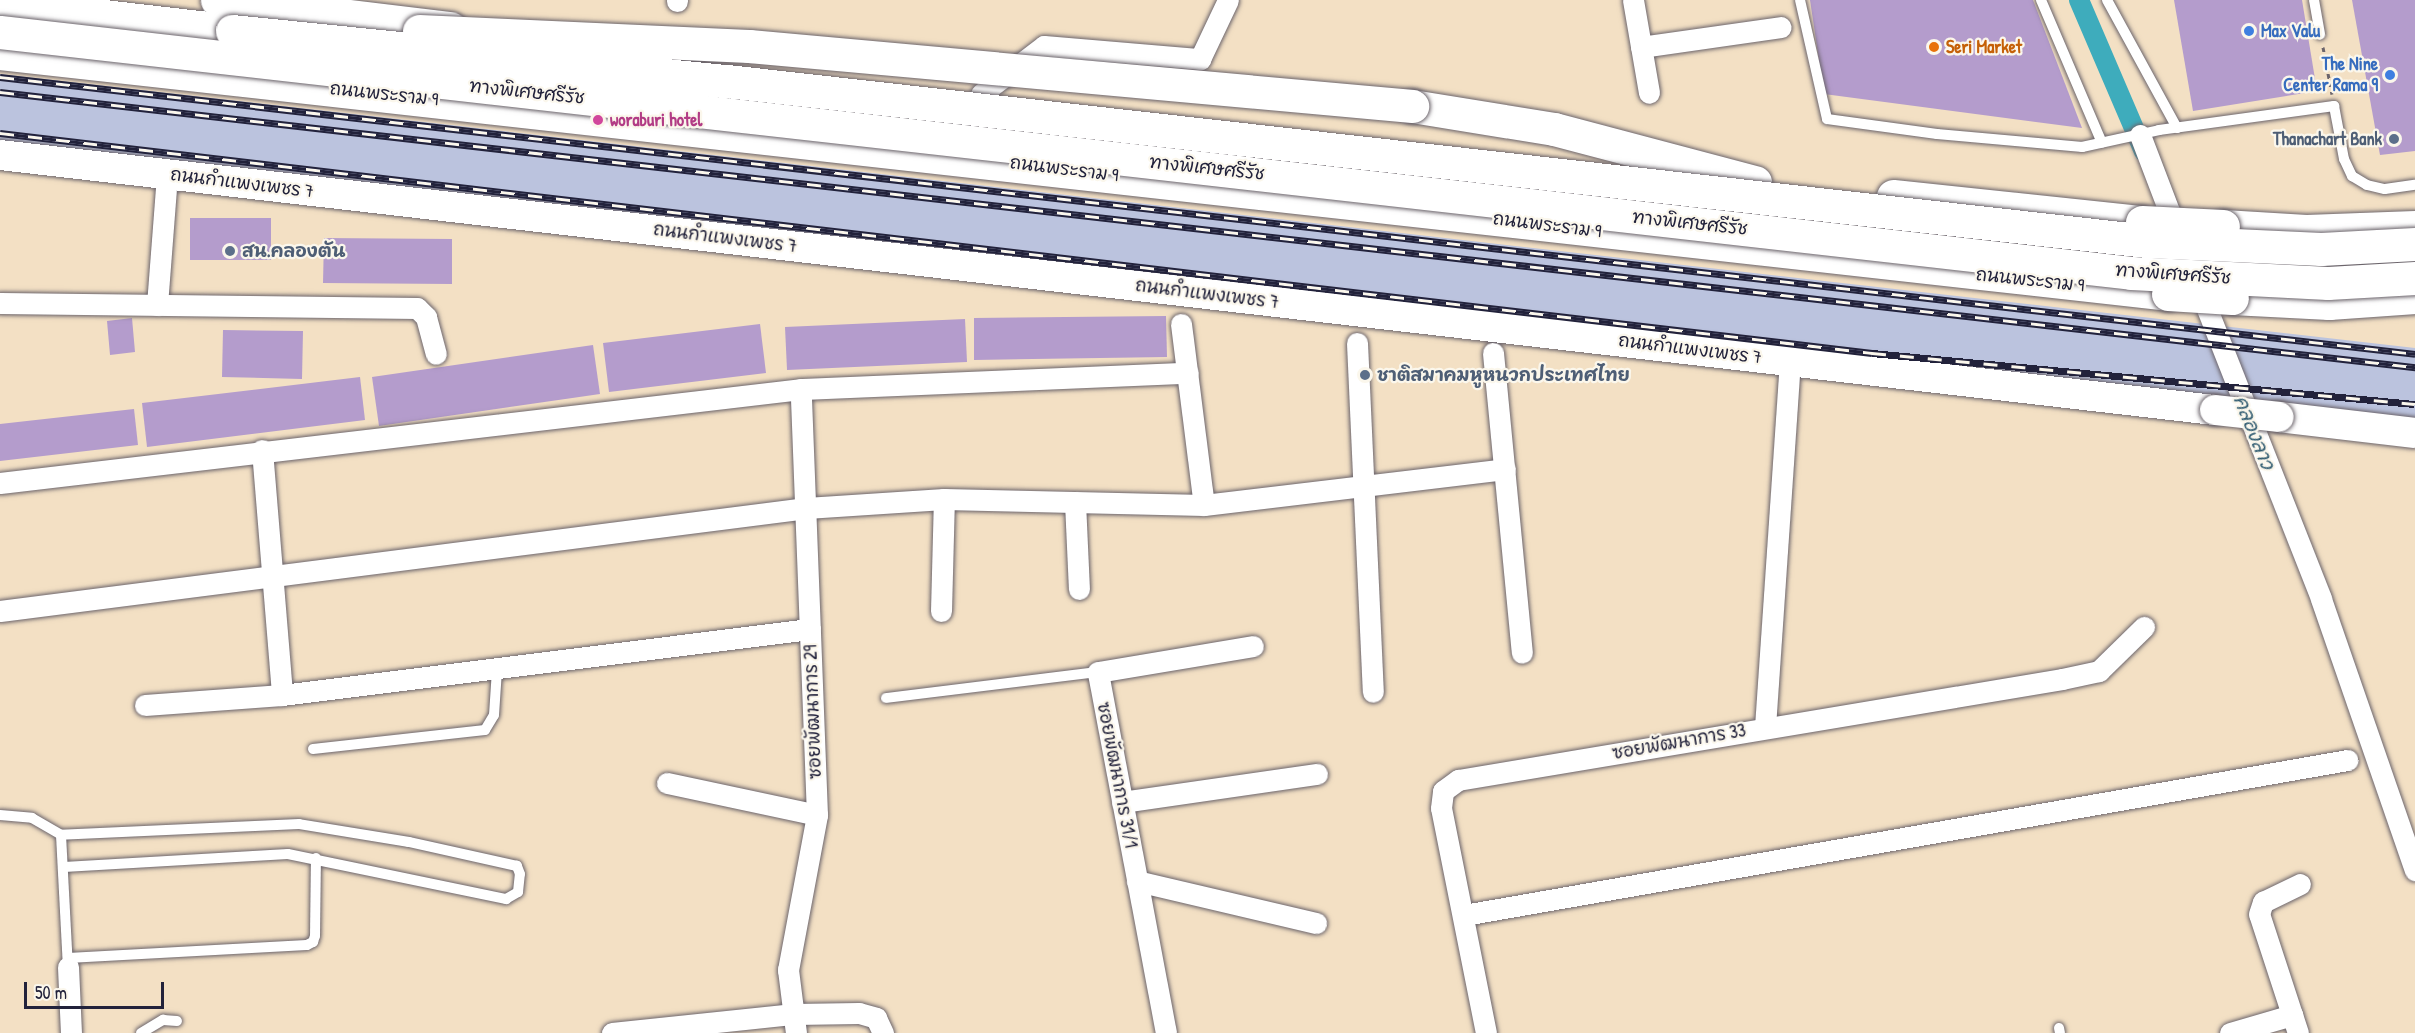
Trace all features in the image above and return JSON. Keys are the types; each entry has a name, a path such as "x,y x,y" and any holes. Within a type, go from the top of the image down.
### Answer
{"main road":[{"path":"217,0 347,14 723,66 1755,182 2142,222 2306,231 2415,227"},
{"name":"ทางพิเศษศรีรัช","path":"0,4 232,31 750,84 2147,241 2321,249 2415,244"},
{"path":"232,31 516,32 749,46 1412,106 1554,129 1755,182"},
{"name":"ทางพิเศษศรีรัช","path":"0,32 2131,273 2328,283 2415,278"},
{"name":"ถนนพระราม 9","path":"0,53 2168,294 2329,303 2415,297"}],"street":[{"path":"981,94 1044,46 1200,59 1228,0"},
{"path":"1633,0 1649,93"},
{"path":"1641,47 1780,27"},
{"path":"2149,132 2321,599 2415,870"},
{"name":"ถนนกำแพงเพชร 7","path":"0,155 2415,433"},
{"path":"157,305 167,174"},
{"path":"0,303 417,308 426,317 435,354"},
{"path":"1181,324 1204,505"},
{"path":"1357,344 1373,692"},
{"path":"1493,353 1522,653"},
{"path":"1765,727 1790,361"},
{"path":"0,483 262,450 801,389 1188,373"},
{"name":"ซอยพัฒนาการ 29","path":"795,1024 788,970 818,815 801,389"},
{"path":"262,450 282,694"},
{"path":"0,611 806,508 944,499 1204,505 1505,469"},
{"path":"941,612 944,499"},
{"path":"1075,502 1078,589"},
{"name":"ซอยพัฒนาการ 33","path":"1486,1033 1441,808 1443,791 1458,780 2099,671 2144,627"},
{"path":"145,705 282,694 497,670 810,629"},
{"path":"1098,672 1253,646"},
{"name":"ซอยพัฒนาการ 31/1","path":"1098,672 1167,1033"},
{"path":"1464,915 2348,760"},
{"path":"1122,802 1317,774"},
{"path":"667,783 818,815"},
{"path":"1137,881 1316,923"},
{"path":"2230,1033 2295,1024 2260,907 2269,898 2300,884"},
{"path":"68,963 70,1033"},
{"path":"612,1033 795,1024 859,1013 876,1018 883,1033"}],"lane":[{"path":"1800,0 1827,119 1937,134 2082,147 2149,132 2334,106 2344,159 2352,176 2367,186 2385,189 2415,184"},
{"path":"2041,0 2103,143"},
{"path":"2107,0 2177,128"},
{"path":"2314,0 2320,34"},
{"path":"313,749 485,730 494,715 497,670"},
{"path":"886,698 1098,672"},
{"path":"0,814 32,818 61,835 299,824 517,866 520,874 518,892 506,899 288,854 64,867"},
{"path":"61,835 68,963 306,945 313,942 315,936 316,858"},
{"path":"141,1033 163,1020 177,1021"}],"path":[{"path":"2320,34 2334,106"}],"shaded area":[{"path":"0,74 2415,348 2415,439 0,157"}],"building":[{"name":"Seri Market","path":"1810,0 2033,0 2082,128 1824,94"},
{"path":"2174,0 2302,0 2317,91 2193,111"},
{"name":"The Nine Center Rama 9","path":"2352,0 2415,0 2415,151 2380,155"},
{"path":"190,218 271,218 271,260 190,260"},
{"path":"324,238 452,239 452,284 323,283"},
{"path":"1166,316 1167,357 974,360 974,318"},
{"path":"132,318 135,352 110,355 107,321"},
{"path":"965,319 967,362 787,370 785,327"},
{"path":"760,324 766,373 609,392 603,343"},
{"path":"223,330 303,331 302,379 222,377"},
{"path":"593,345 600,394 379,426 372,377"},
{"path":"360,377 365,420 147,447 142,403"},
{"path":"134,409 138,445 0,461 0,424"}],"waterway":[{"name":"คลองลาว","path":"2079,0 2144,152"}],"railway":[{"path":"0,77 2415,354"},
{"path":"0,92 2415,367"},
{"path":"0,133 1872,353 2415,404"}],"place":[{"name":"Max Valu","path":"2249,31"},
{"name":"Seri Market","path":"1934,47"},
{"name":"The Nine Center Rama 9","path":"2390,75"},
{"name":"woraburi hotel","path":"598,120"},
{"name":"Thanachart Bank","path":"2394,139"},
{"name":"สน.คลองตัน","path":"230,251"},
{"name":"ชาติสมาคมหูหนวกประเทศไทย","path":"1365,375"}]}
